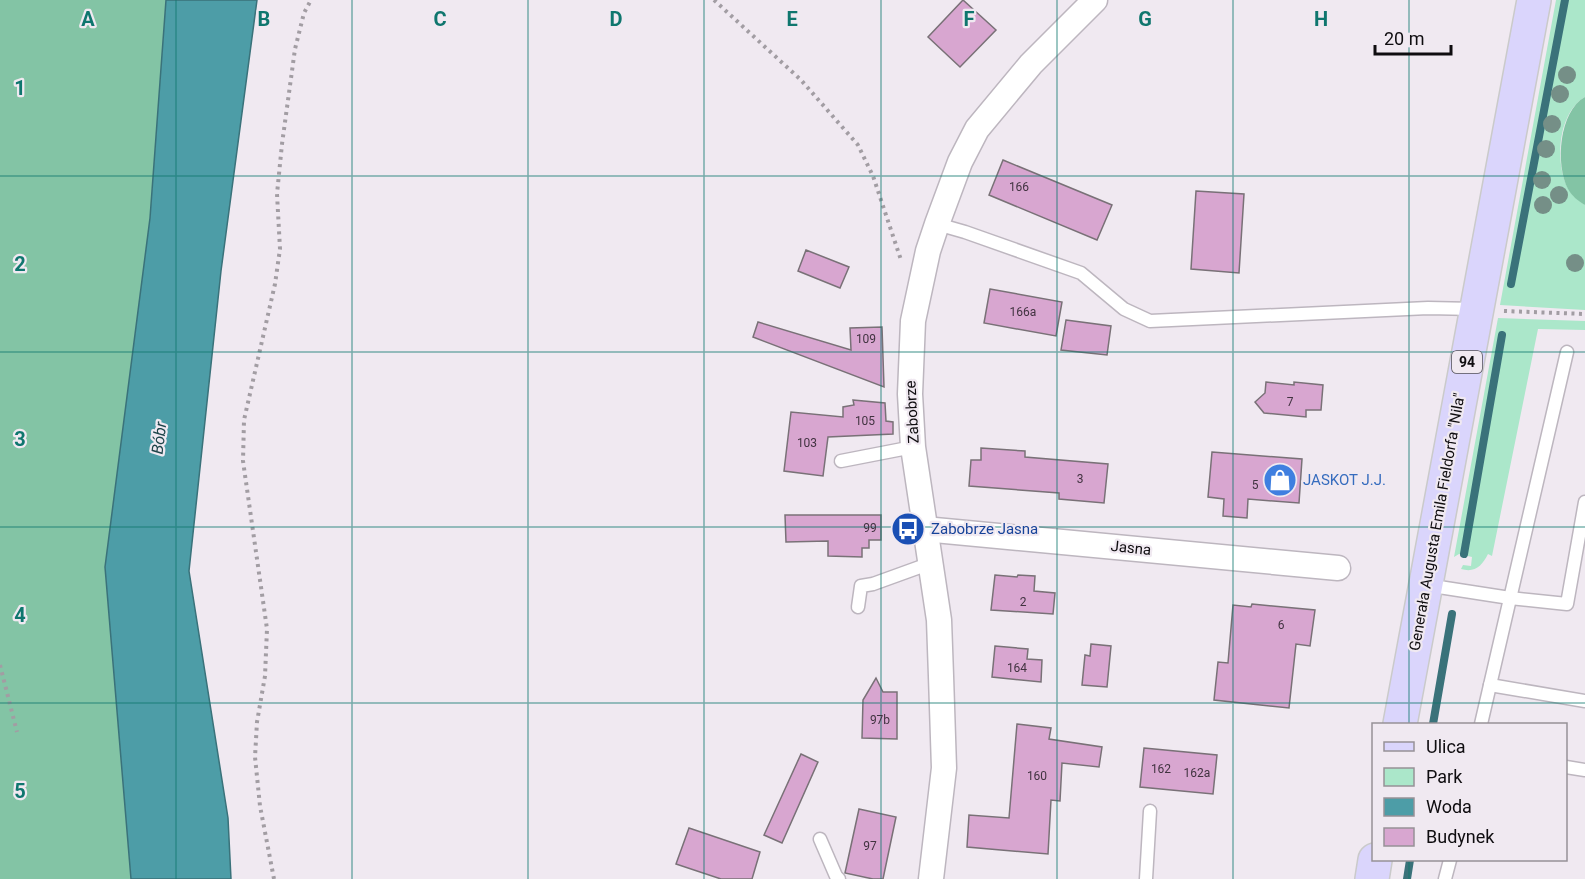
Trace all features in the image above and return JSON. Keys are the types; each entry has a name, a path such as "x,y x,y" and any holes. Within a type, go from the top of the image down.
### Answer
{"main road":[{"name":"Generała Augusta Emila Fieldorfa \"Nila\"","path":"1400,723 1534,0"},
{"path":"1372,879 1376,861"}],"street":[{"name":"Zabobrze","path":"931,879 944,768 939,620 913,447 910,356 913,321 937,224 960,162 977,129 1031,64 1095,0"},
{"name":"Jasna","path":"924,528 1338,568"}],"lane":[{"path":"937,224 1081,273 1124,309 1150,321 1428,308 1476,309"},
{"path":"1481,723 1567,352"},
{"path":"841,461 913,447"},
{"path":"1425,585 1567,604 1585,502"},
{"path":"858,607 861,586 873,584 931,563"},
{"path":"1490,685 1585,700"},
{"path":"1567,766 1585,770"},
{"path":"1146,879 1150,811"},
{"path":"820,839 839,879"},
{"path":"1445,879 1450,861"}],"path":[{"path":"274,879 260,806 255,757 257,722 266,676 267,629 243,460 244,420 275,284 280,249 277,194 283,134 295,49 304,13 311,0"},
{"path":"714,0 801,80 858,145 873,176 899,258 911,272 922,278"},
{"path":"1535,313 1585,314"},
{"path":"0,665 16,732"}],"green space":[{"path":"0,0 166,0 150,218 105,567 131,879 0,879"},
{"path":"1556,0 1585,0 1585,97 1570,113 1565,124 1560,149 1566,184 1585,205 1585,310 1500,305"},
{"path":"1585,97 1585,205 1568,189 1564,179 1561,153 1565,126 1570,114 1576,104"},
{"path":"1498,318 1585,321 1585,330 1538,329 1492,556 1488,554 1478,568 1466,570 1461,569 1463,565 1471,566 1472,557 1459,554 1454,557"}],"water":[{"name":"Bóbr","path":"166,0 257,0 221,271 189,571 228,818 231,879 131,879 105,567 150,218"}],"building":[{"path":"963,0 996,30 960,67 928,37"},
{"path":"1003,160 1112,205 1097,240 989,195"},
{"path":"1196,191 1244,194 1239,273 1191,269"},
{"path":"806,250 849,267 840,288 798,271"},
{"path":"990,289 1062,302 1056,336 984,323"},
{"path":"1066,320 1111,326 1107,355 1061,350"},
{"path":"758,322 851,350 850,328 882,327 884,387 753,337"},
{"path":"1266,382 1323,385 1321,410 1306,410 1306,417 1264,413 1255,402 1265,393"},
{"path":"853,400 885,403 886,421 893,422 893,434 828,437 823,476 784,471 791,412 843,417 843,407 854,405"},
{"path":"981,448 1025,451 1025,457 1108,464 1104,503 1059,499 1059,493 969,486 971,460 981,460"},
{"path":"1212,452 1302,459 1299,503 1248,499 1247,518 1223,516 1224,499 1208,497"},
{"path":"785,515 881,515 881,540 869,540 869,548 862,548 862,557 828,556 828,541 786,542"},
{"path":"995,575 1035,576 1034,591 1055,593 1053,614 991,610"},
{"path":"1252,604 1315,610 1310,646 1296,644 1289,708 1214,700 1218,662 1228,663 1233,605 1251,607"},
{"path":"1091,644 1111,646 1107,687 1082,685 1085,655 1090,656"},
{"path":"995,646 1028,649 1027,659 1042,660 1041,682 992,677"},
{"path":"876,678 883,692 897,692 897,739 862,738 863,700"},
{"path":"1017,724 1051,728 1049,739 1102,747 1099,767 1062,763 1060,801 1051,800 1048,854 967,847 969,815 1009,818"},
{"path":"1144,748 1217,755 1213,794 1140,787"},
{"path":"801,754 818,762 782,843 764,835"},
{"path":"859,809 896,817 883,879 845,873"},
{"path":"689,828 760,852 752,879 721,879 676,864"}],"waterway":[{"path":"1511,284 1565,0"},
{"path":"1464,554 1502,335"},
{"path":"1433,723 1452,614"},
{"path":"1407,879 1410,861"}],"place":[{"name":"JASKOT J.J.","path":"1280,480"},
{"name":"Zabobrze Jasna","path":"908,529"}]}
